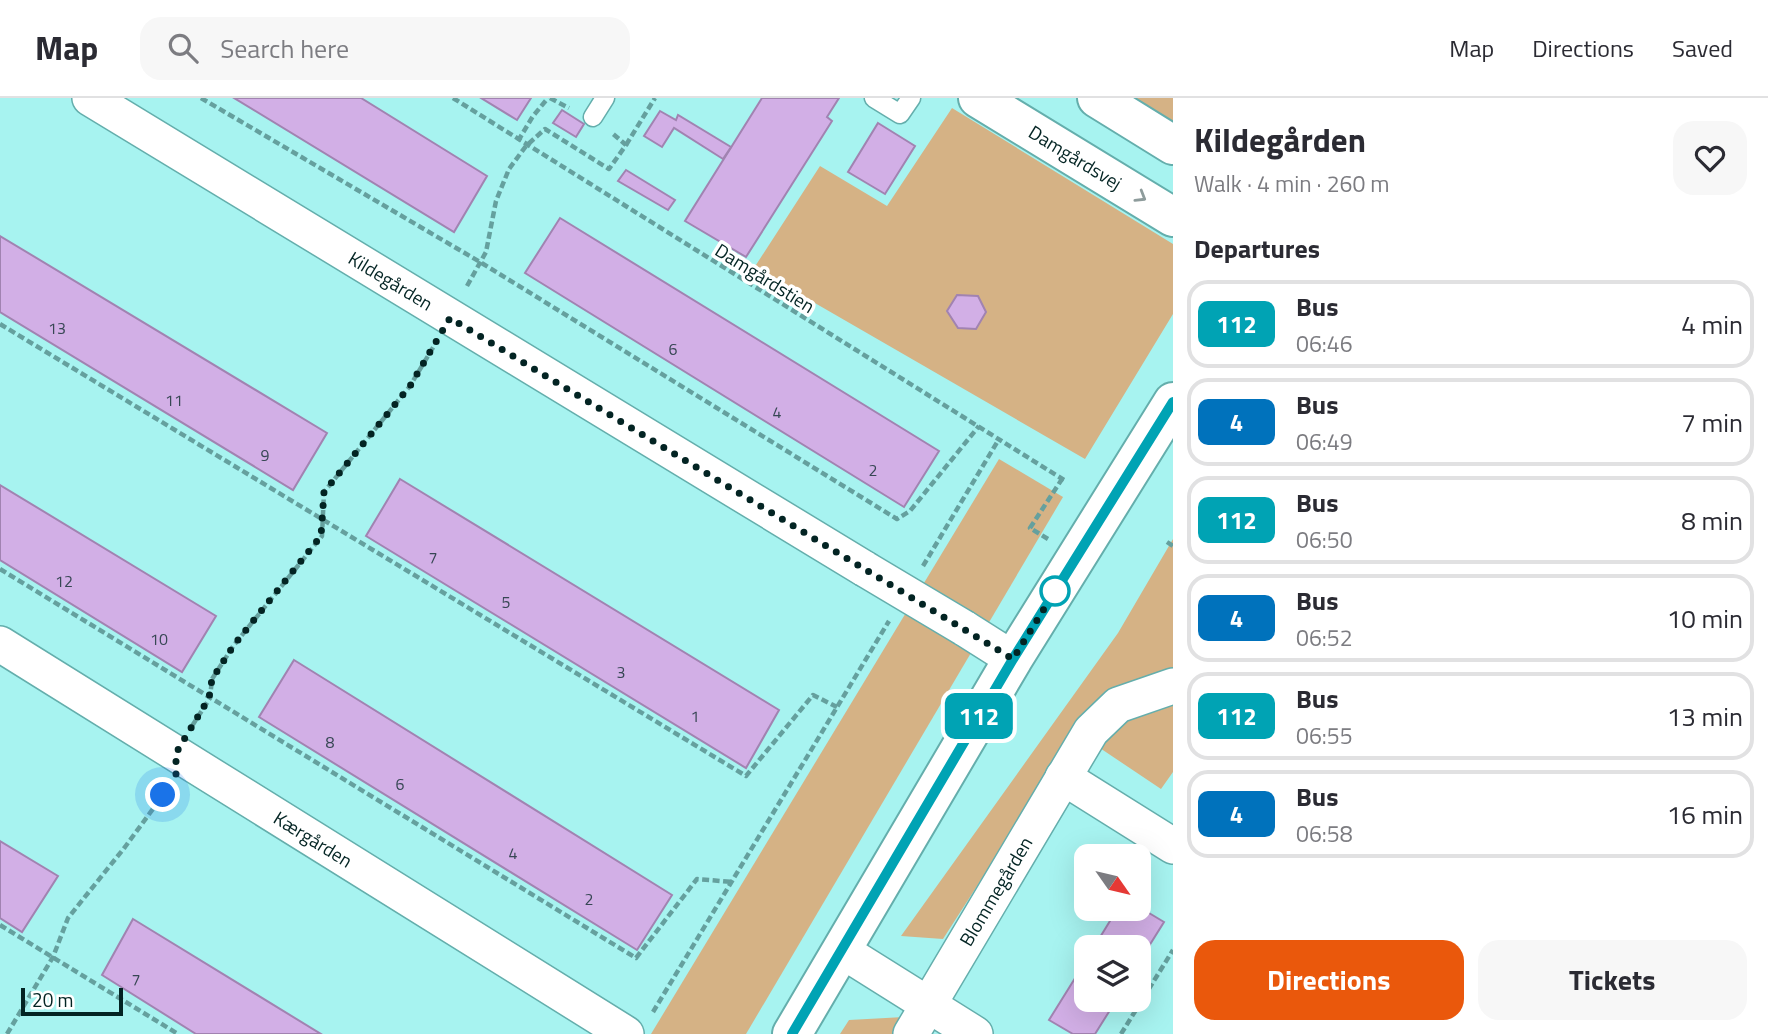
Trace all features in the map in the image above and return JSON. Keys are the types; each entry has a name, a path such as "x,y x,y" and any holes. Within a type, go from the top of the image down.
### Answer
{"street":[{"name":"Kildegården","path":"90,98 1013,659"},
{"name":"Damgårdsvej","path":"978,98 1173,217"},
{"path":"1097,98 1173,145"},
{"path":"792,1034 1013,659 1173,402"},
{"name":"Kærgården","path":"0,644 579,1005 636,1028"},
{"name":"Blommegården","path":"920,1020 1091,731 1118,705 1173,686"},
{"path":"1063,777 1173,846"},
{"path":"841,950 920,1020 975,1034"}],"lane":[{"path":"593,117 605,98"},
{"path":"874,98 900,114 911,98"}],"path":[{"path":"201,98 480,262 897,519 910,511 979,426"},
{"name":"Damgårdstien","path":"453,98 1063,479 1030,528"},
{"path":"518,141 548,98"},
{"path":"626,145 655,98"},
{"path":"7,1034 53,957 68,918 176,777 176,753 209,698 212,679 234,645 321,536 324,492 410,386 450,318 486,252 496,201 509,169 526,146"},
{"path":"0,324 746,776 813,695 837,707"},
{"path":"922,568 999,439"},
{"path":"1167,542 1173,546"},
{"path":"0,569 636,958 697,879 732,882"},
{"path":"636,1028 732,882 894,614"},
{"path":"0,925 178,1034"},
{"path":"1121,1034 1173,950"}],"shaded area":[{"path":"1132,98 1173,98 1173,123"},
{"path":"952,108 1173,244 1173,314 1085,459 754,268 820,166 887,206"},
{"path":"999,459 1063,497 746,1034 651,1034"},
{"path":"1173,539 1173,772 1161,789 1076,732 943,939 901,936 1118,633"},
{"path":"904,1017 894,1034 840,1034 849,1020"}],"building":[{"path":"234,98 361,98 487,176 454,232"},
{"path":"481,98 531,98 517,120"},
{"path":"762,98 839,98 827,117 832,121 746,257 685,221"},
{"path":"562,110 584,124 576,137 553,123"},
{"path":"660,111 676,120 678,115 731,147 723,159 674,128 662,147 644,136"},
{"path":"878,123 915,146 885,194 848,172"},
{"path":"626,170 675,200 668,210 618,181"},
{"path":"560,218 939,451 904,507 525,273"},
{"path":"0,236 327,433 293,490 0,312"},
{"path":"957,295 978,296 986,312 976,329 958,328 947,311"},
{"path":"400,479 779,710 746,768 366,536"},
{"path":"0,485 216,616 182,672 0,560"},
{"path":"294,660 672,895 637,950 259,717"},
{"path":"0,841 58,876 22,932 0,918"},
{"path":"1152,915 1164,922 1151,943 1151,935 1101,935 1110,921 1151,921"},
{"path":"133,919 321,1034 196,1034 102,975"},
{"path":"1074,980 1074,1012 1109,1012 1095,1034 1073,1034 1049,1020"}],"bus line":[{"name":"112","path":"792,1034 1013,659 1173,402"}],"route":[{"path":"163,795 176,777 176,753 209,698 212,679 234,645 321,536 324,492 410,386 450,318 1013,659 1055,591"}]}
